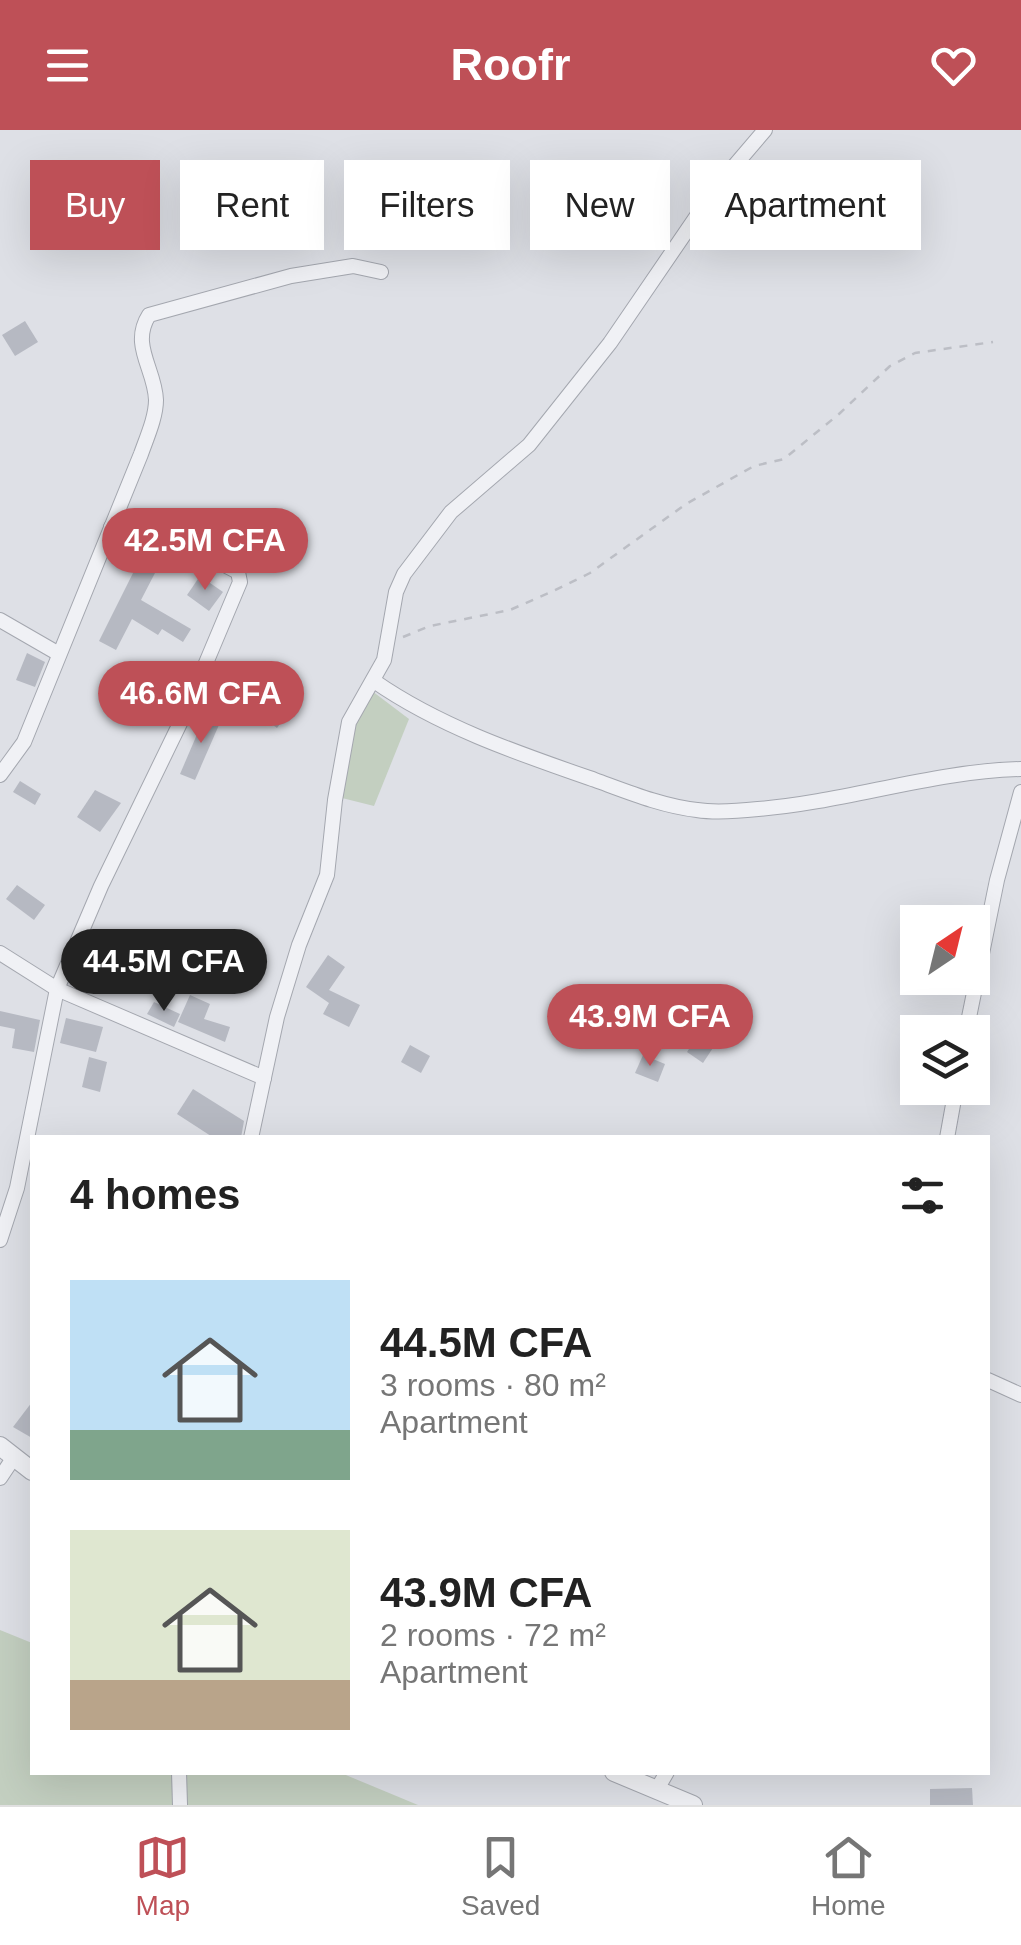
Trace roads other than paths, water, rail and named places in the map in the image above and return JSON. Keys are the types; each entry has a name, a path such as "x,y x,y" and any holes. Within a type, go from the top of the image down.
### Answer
{"street":[{"path":"253,1135 277,1017 299,945 327,875 349,722 384,660 396,592 404,574 436,530 530,445 610,343 718,184 765,130"},
{"path":"0,775 24,742 142,454 156,395 142,338 150,315 291,276 353,266 381,272"},
{"path":"0,1240 18,1188 57,988 101,886 185,713 240,582 238,572 216,560 111,527"},
{"path":"0,620 59,654"},
{"path":"374,681 407,704 542,762 657,802 699,811 759,809 866,794 988,770 1021,769"},
{"path":"969,1015 997,880 1021,792"},
{"path":"0,952 57,988 264,1078"},
{"path":"947,1135 953,1105"},
{"path":"990,1381 1021,1395"},
{"path":"0,1478 7,1451 30,1469"},
{"path":"179,1775 180,1805"},
{"path":"621,1775 693,1805"},
{"path":"656,1791 665,1775"}]}
